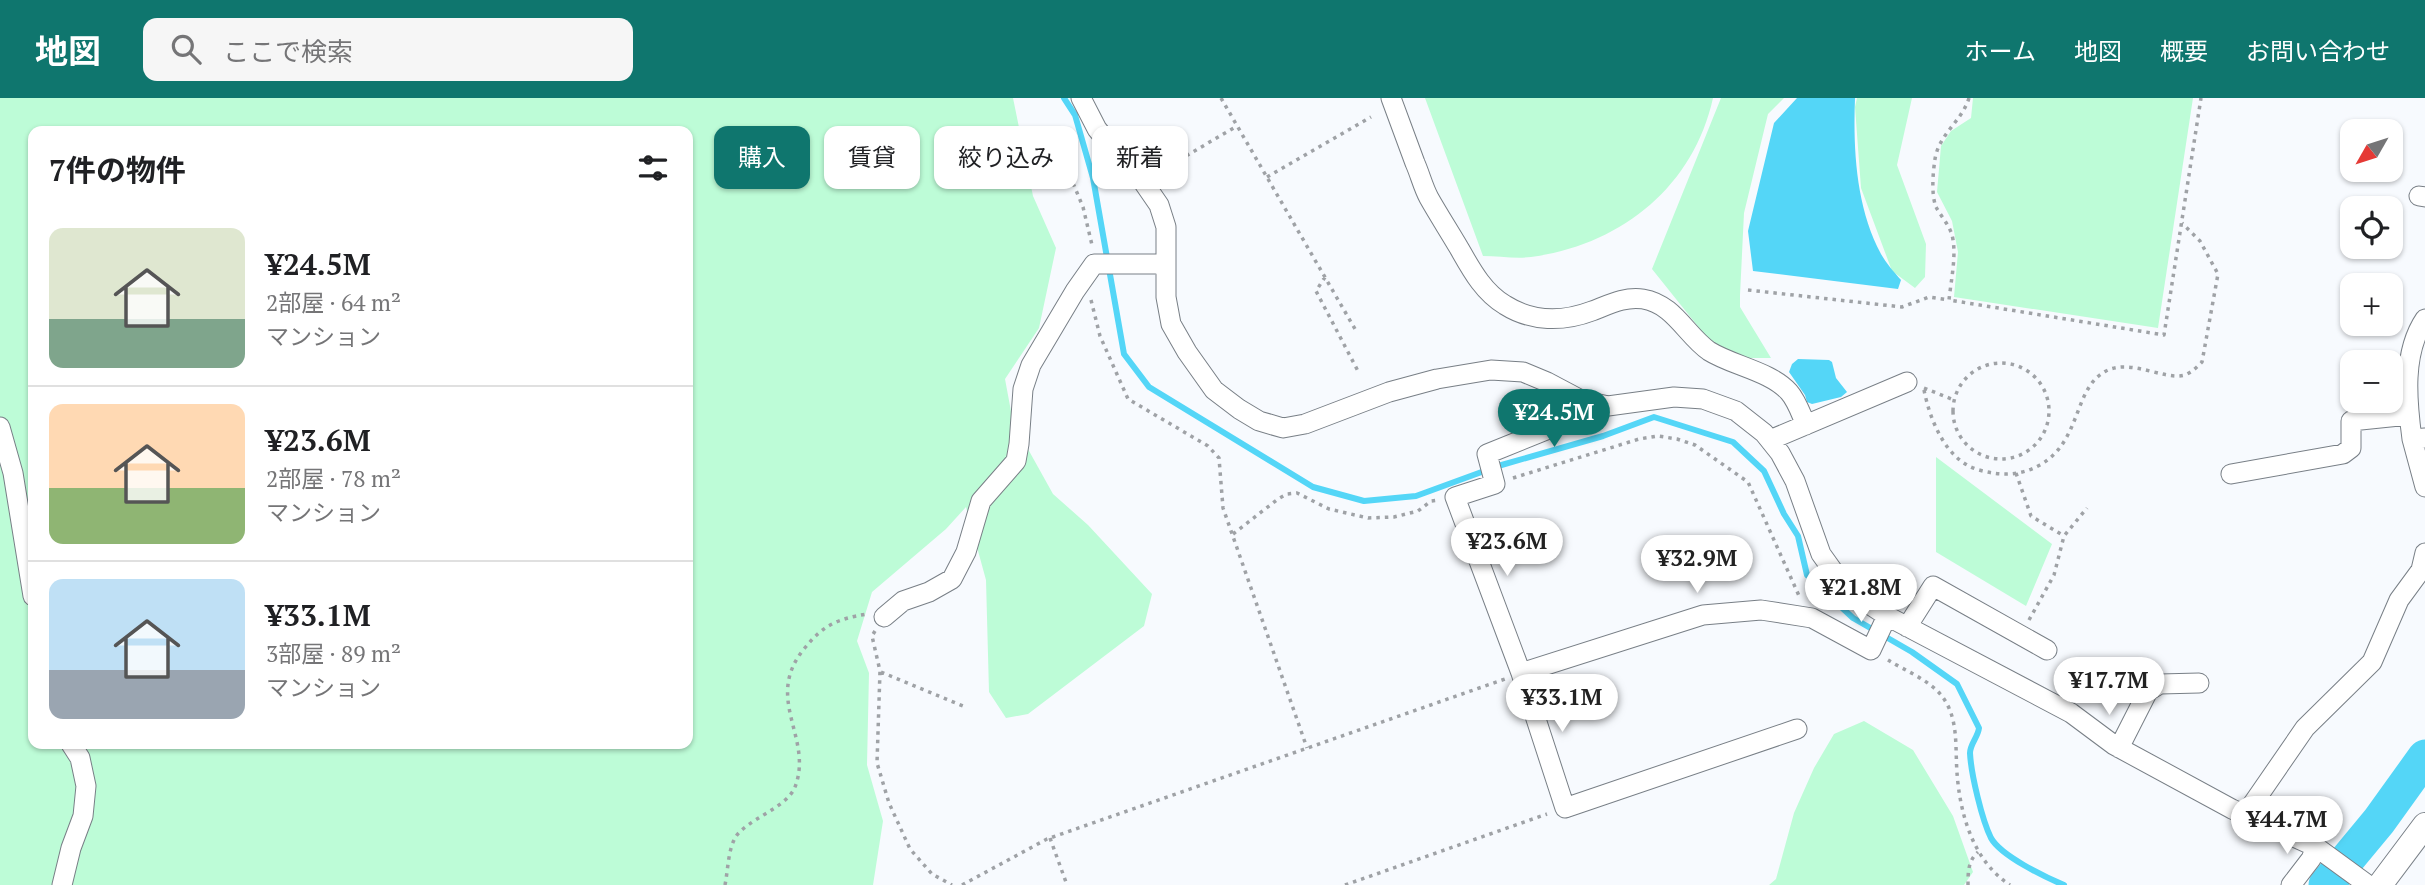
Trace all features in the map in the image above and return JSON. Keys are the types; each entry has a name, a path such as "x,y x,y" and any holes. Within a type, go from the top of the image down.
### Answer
{"main road":[{"path":"2369,883 2425,825"}],"street":[{"path":"1081,98 1095,126"},
{"path":"1391,98 1428,197 1475,276 1488,292 1505,305 1534,317 1550,319 1588,313 1627,299 1644,299 1671,313 1709,351 1778,383 1789,392 1806,425"},
{"path":"1148,189 1159,205 1166,227 1166,297 1171,324 1186,352 1214,390 1259,421 1283,428 1305,424 1389,392 1437,379 1490,370 1523,372 1587,401 1608,406 1674,397 1703,399 1736,411 1764,433 1780,453 1795,481 1821,554 1846,589 1887,616 2071,713 2119,748 2245,814 2316,847 2369,883"},
{"path":"884,617 903,601 929,592 952,579 966,552 981,501 1016,461 1023,389 1031,365 1089,271 1125,264 1166,267"},
{"path":"2425,320 2419,328 2409,358 2409,415 2418,438 2425,487"},
{"path":"1770,440 1915,385"},
{"path":"1587,401 1576,418 1487,454 1495,484 1455,496 1521,673 1565,808 1797,729"},
{"path":"2231,474 2343,454 2351,448 2351,421 2409,415"},
{"path":"0,426 13,473 28,565"},
{"path":"2245,814 2305,728 2372,662 2399,600 2421,570 2425,553"},
{"path":"1907,627 1933,586 2047,650"},
{"path":"1521,673 1703,615 1761,610 1812,618 1871,649 1887,616"},
{"path":"2119,748 2148,691 2160,684 2199,683"},
{"path":"62,885 71,848 83,816 86,786 80,758 74,749"},
{"path":"2291,885 2311,859 2316,847"}],"path":[{"path":"1221,98 1355,329"},
{"path":"1949,300 1954,246 1951,233 1933,196 1935,158 1940,142 1966,108 1969,98"},
{"path":"1748,290 1902,307 1929,297 2164,335 2201,98"},
{"path":"1267,177 1371,117"},
{"path":"1188,155 1237,126"},
{"path":"1075,189 1083,207 1089,271 1100,336 1128,399 1208,446 1219,458 1223,508 1307,748"},
{"path":"1915,385 1927,404 1943,442 1957,458 1972,468 2007,475 2029,471 2048,460 2064,445 2094,379 2108,370 2125,367 2182,376 2202,362 2218,275 2200,241 2182,222"},
{"path":"1325,277 1316,291 1359,373"},
{"path":"1998,363 2013,365 2038,382 2046,396 2049,413 2046,429 2037,443 2024,453 2009,459 1993,459 1977,453 1964,442 1956,430 1954,400 1960,386 1970,374 1983,366 1998,363"},
{"path":"1915,385 1954,400"},
{"path":"1495,484 1639,439 1658,436 1695,445 1748,482 1797,592 1812,618"},
{"path":"2016,473 2031,516 2064,536"},
{"path":"1233,534 1287,494 1297,493 1329,509 1368,518 1394,517 1418,511 1431,501 1455,496"},
{"path":"2021,636 2054,575 2064,536 2087,508"},
{"path":"725,885 736,836 785,800 795,788 800,762 786,694 792,663 817,633 839,619 876,612 884,617 872,636 880,671 877,763 889,803 910,849 932,874 951,885"},
{"path":"1871,649 1942,696 1949,708 1956,738 1961,800 1978,852 2010,885"},
{"path":"880,671 963,706"},
{"path":"962,885 1050,838 1521,673"},
{"path":"1345,885 1565,808"},
{"path":"1050,838 1067,885"},
{"path":"1968,885 1968,870 1978,852"}],"green space":[{"path":"0,98 1013,98 1019,126 934,126 934,189 1032,189 1056,248 1039,328 1005,379 1013,422 1053,494 1088,525 1152,594 1144,626 1028,714 1006,718 989,692 986,580 966,507 946,529 872,592 857,641 869,673 867,765 883,821 873,885 0,885"},
{"path":"1425,98 1713,98 1703,130 1689,159 1670,185 1648,207 1594,240 1564,250 1519,258 1483,256"},
{"path":"1721,98 1784,98 1768,114 1744,213 1740,307 1771,358 1738,358 1708,339 1652,269"},
{"path":"1857,98 1912,98 1897,165 1926,244 1925,277 1915,288 1892,271 1861,188 1855,107"},
{"path":"1973,98 2193,98 2158,328 1954,297 1958,252 1952,221 1937,192 1941,146 1951,131 1971,118"},
{"path":"1936,457 2052,544 2026,606 1936,552"},
{"path":"1864,721 1913,750 1953,816 1973,872 1964,885 1769,885 1776,879 1794,813 1814,768 1834,734"}],"water":[{"path":"1797,98 1855,98 1856,158 1861,198 1881,254 1901,280 1898,289 1753,271 1748,231 1774,123"},
{"path":"1798,359 1832,362 1836,378 1847,392 1841,397 1812,404 1807,402 1789,372"}],"waterway":[{"path":"1064,98 1075,115 1093,178 1124,354 1149,387 1313,487 1364,501 1416,496 1498,466 1603,436 1654,417 1733,442 1764,471 1784,514 1798,536 1807,575 1853,618 1912,652 1957,684 1979,728 1970,750 1971,762 1981,809 1991,838 2013,859 2064,885"},
{"path":"2326,885 2379,821 2425,757"}]}
